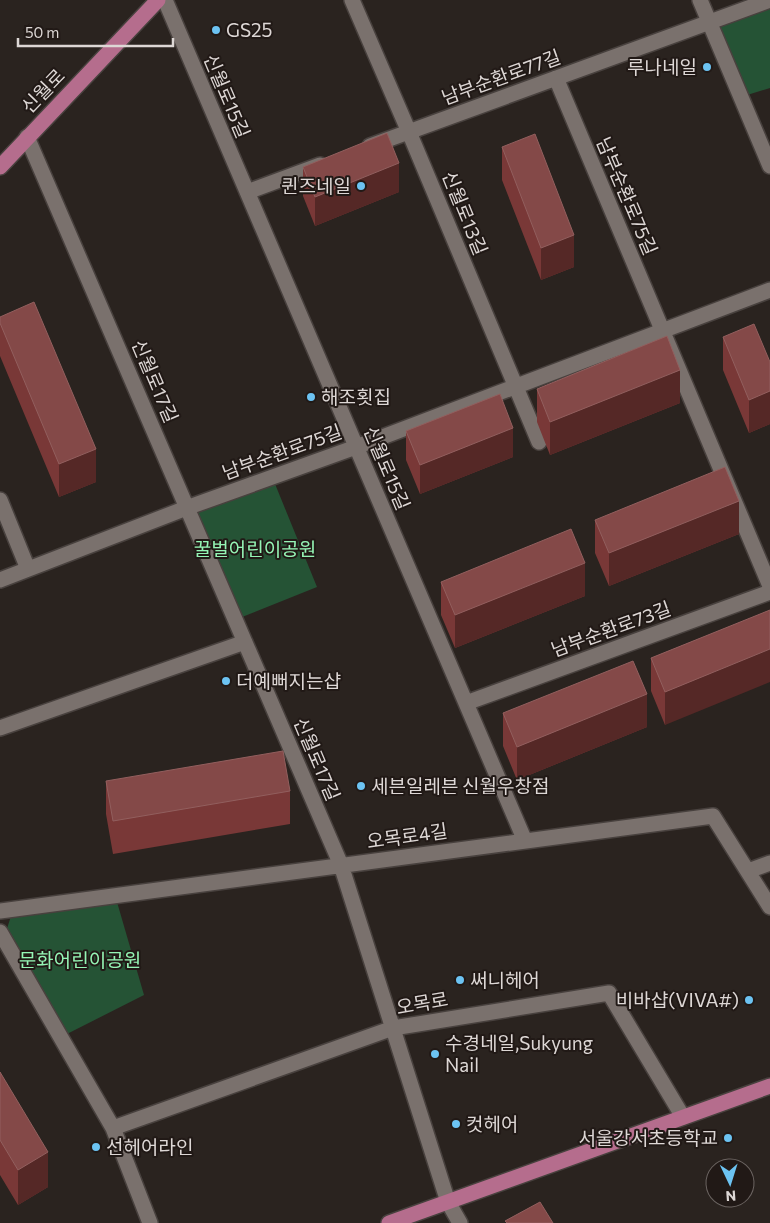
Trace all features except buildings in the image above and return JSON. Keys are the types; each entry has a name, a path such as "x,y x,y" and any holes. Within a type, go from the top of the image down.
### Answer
{"main road":[{"name":"신월로","path":"0,167 158,0"},
{"path":"389,1223 770,1086"}],"street":[{"name":"신월로15길","path":"165,0 525,841"},
{"path":"700,0 770,166"},
{"name":"남부순환로77길","path":"355,152 770,0"},
{"name":"신월로13길","path":"356,1 514,386 539,442"},
{"name":"남부순환로75길","path":"556,78 662,331"},
{"name":"신월로17길","path":"27,137 341,865 448,1202 460,1223"},
{"path":"247,192 337,158"},
{"name":"남부순환로75길","path":"0,580 770,290"},
{"path":"662,331 770,586"},
{"path":"0,500 28,569"},
{"name":"남부순환로73길","path":"466,703 770,592"},
{"path":"0,728 245,642"},
{"name":"오목로4길","path":"0,911 713,816 770,907"},
{"path":"748,871 770,863"},
{"path":"0,932 113,1128 150,1223"},
{"name":"오목로","path":"113,1128 393,1028 610,993 683,1117"}],"green space":[{"path":"770,3 770,88 744,96 713,23"},
{"name":"꿀벌어린이공원","path":"273,479 317,587 237,619 193,511"},
{"name":"문화어린이공원","path":"117,902 144,995 65,1035 4,938 11,916"}],"place":[{"name":"GS25","path":"216,30"},
{"name":"루나네일","path":"707,67"},
{"name":"퀸즈네일","path":"361,186"},
{"name":"해조횟집","path":"311,397"},
{"name":"더예뻐지는샵","path":"226,681"},
{"name":"세븐일레븐 신월우창점","path":"361,786"},
{"name":"써니헤어","path":"460,980"},
{"name":"비바샵(VIVA#)","path":"749,1000"},
{"name":"수경네일,Sukyung Nail","path":"435,1054"},
{"name":"컷헤어","path":"456,1124"},
{"name":"서울강서초등학교","path":"728,1138"},
{"name":"선헤어라인","path":"96,1147"}]}
